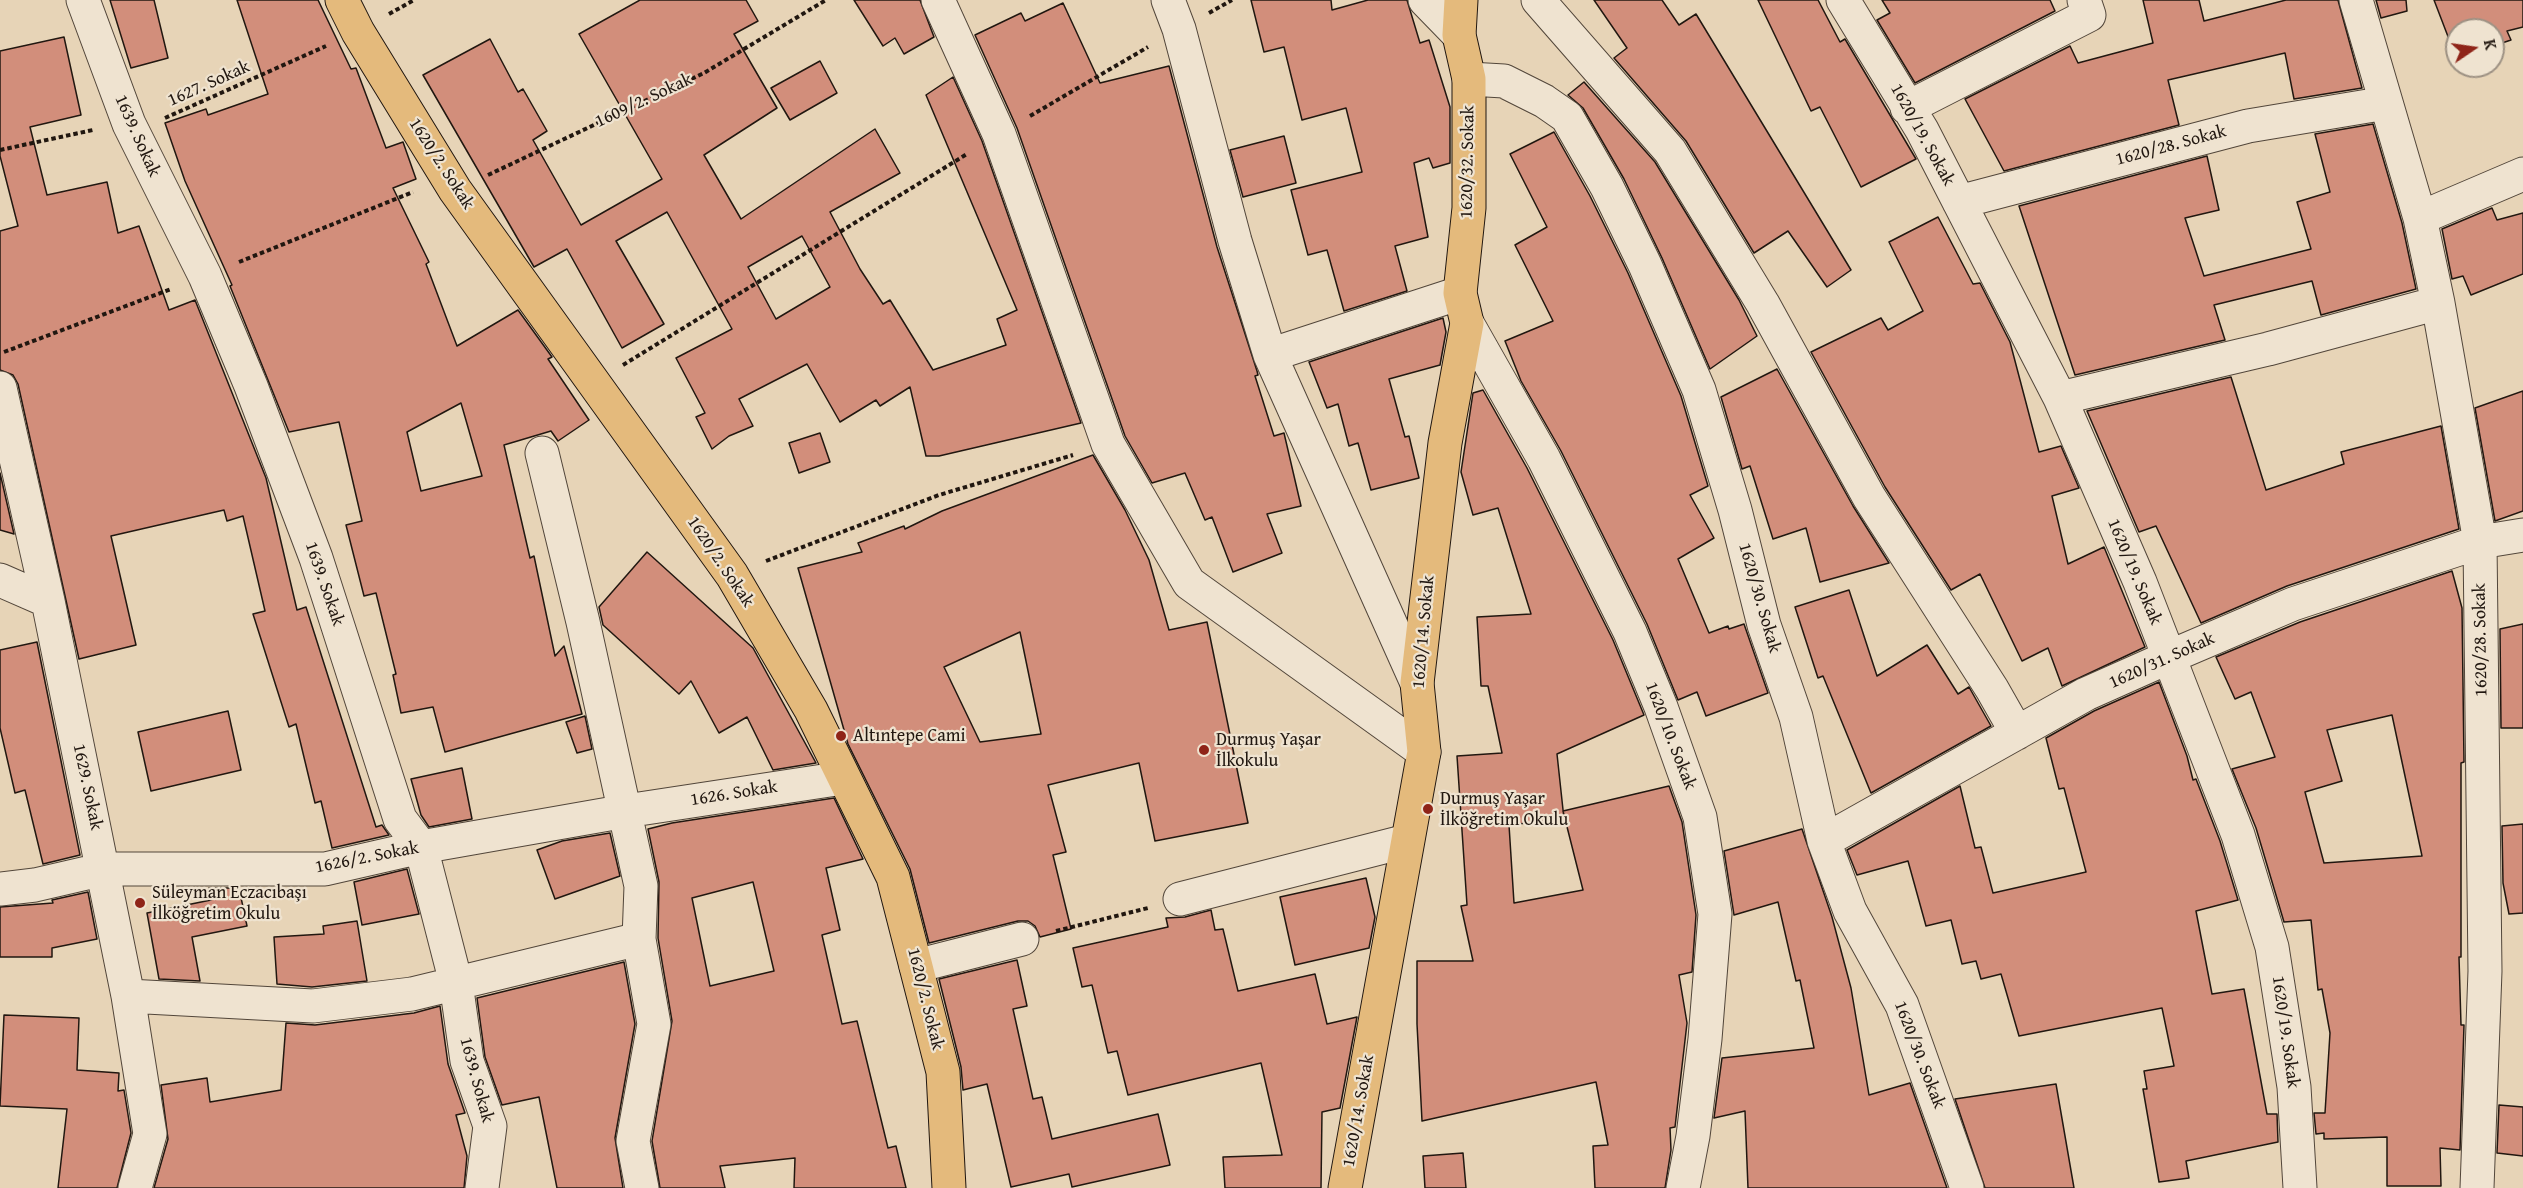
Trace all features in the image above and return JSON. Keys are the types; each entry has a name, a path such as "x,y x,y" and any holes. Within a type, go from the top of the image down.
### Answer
{"main road":[{"name":"1620/2. Sokak","path":"342,0 358,32 455,190 732,575 811,710 893,877 943,1072 949,1188"},
{"name":"1620/32. Sokak","path":"1461,0 1459,35 1469,79 1469,208 1463,308"},
{"name":"1620/14. Sokak","path":"1345,1188 1424,752 1417,682 1463,308"}],"street":[{"name":"1639. Sokak","path":"83,0 129,124 205,276 251,386 316,558 400,819 421,847 456,983 467,1061 490,1126 482,1188"},
{"path":"939,0 999,134 1108,444 1189,583 1424,752"},
{"path":"1425,0 1459,35"},
{"path":"1538,0 1670,151 1763,304 1869,497 1992,689 2017,733"},
{"name":"1620/19. Sokak","path":"1843,0 1959,202 2060,398 2140,582 2238,836 2272,947 2294,1087 2300,1188"},
{"path":"1907,108 2089,15 2084,0"},
{"name":"1620/28. Sokak","path":"2356,0 2420,218 2438,303 2480,542 2485,971 2477,1188"},
{"path":"1174,14 1235,241 1270,355 1417,682"},
{"name":"1620/30. Sokak","path":"1469,79 1504,81 1545,100 1566,117 1606,187 1645,265 1699,390 1735,510 1764,625 1796,717 1824,841 1850,911 1902,1005 1967,1188"},
{"name":"1620/28. Sokak","path":"1959,202 2248,126 2386,103"},
{"path":"2420,218 2523,174"},
{"path":"2060,398 2268,349 2438,303"},
{"path":"1270,355 1463,308"},
{"name":"1620/10. Sokak","path":"1463,308 1544,459 1630,632 1661,707 1700,817 1715,914 1702,1060 1693,1136 1683,1188"},
{"name":"1629. Sokak","path":"0,387 48,601 128,996 150,1134 135,1188"},
{"path":"542,453 626,811 641,886 639,939 654,1024 633,1141 642,1188"},
{"name":"1620/31. Sokak","path":"1824,841 2086,694 2169,657 2293,604 2480,542 2523,535"},
{"path":"0,580 48,601"},
{"name":"1626. Sokak","path":"626,811 843,778"},
{"name":"1626/2. Sokak","path":"0,889 35,885 104,869 325,869 421,847 626,811"},
{"path":"1180,899 1407,841"},
{"path":"128,996 313,1006 412,994 639,939"},
{"path":"916,966 1022,939"}],"path":[{"name":"1627. Sokak","path":"0,150 166,118 358,32 414,0"},
{"name":"1609/2. Sokak","path":"455,190 704,73 826,0"},
{"path":"593,384 999,134 1174,14 1232,0"},
{"path":"732,575 939,495 1108,444"},
{"path":"1022,939 1180,899"}],"building":[{"path":"110,0 154,0 168,58 131,68"},
{"path":"237,0 318,0 351,69 356,68 386,148 403,142 416,179 393,188 429,262 426,264 457,346 518,310 552,357 548,359 589,420 558,441 551,431 504,445 530,558 534,556 555,656 564,646 582,714 445,752 433,707 401,713 393,675 396,674 376,593 364,596 346,525 362,521 339,422 289,432 230,286 232,285 185,181 165,123 206,109 208,115 268,94","holes":["461,403 482,476 421,491 407,432"]},
{"path":"640,0 746,0 758,21 734,34 777,108 704,155 741,219 875,129 900,173 830,212 860,269 883,304 890,300 933,370 1006,345 997,319 1017,310 926,95 953,77 982,141 1081,423 939,456 926,456 910,387 880,406 876,400 840,422 807,364 739,399 753,426 729,436 712,449 696,417 705,413 676,358 732,329 667,212 616,241 664,324 622,348 567,249 534,267 423,75 490,39 518,92 523,89 547,131 533,140 581,225 662,179 579,34","holes":["802,236 830,287 776,319 748,267"]},
{"path":"854,0 920,0 934,37 904,54 895,38 883,46"},
{"path":"1251,0 1331,0 1332,10 1368,0 1407,0 1420,43 1429,40 1450,107 1450,163 1433,168 1429,158 1414,163 1428,237 1395,246 1407,291 1344,311 1327,250 1308,255 1291,190 1362,172 1346,108 1302,120 1284,47 1264,52"},
{"path":"1594,0 1662,0 1679,25 1696,14 1851,270 1827,287 1788,231 1754,253 1686,141 1614,58 1627,48"},
{"path":"1758,0 1818,0 1840,42 1845,39 1916,159 1861,187 1820,107 1811,111"},
{"path":"1882,0 2050,0 2055,11 1915,83 1877,20 1890,13"},
{"path":"2143,0 2199,0 2204,21 2286,0 2338,0 2362,88 2294,99 2285,53 2168,80 2179,125 2004,171 1965,99 2070,46 2078,63 2153,43"},
{"path":"2376,0 2406,0 2407,11 2381,18"},
{"path":"2434,0 2523,0 2523,27 2507,31 2511,40 2505,42 2505,18 2445,18 2445,29"},
{"path":"1063,3 1100,83 1169,66 1217,247 1257,371 1258,375 1255,376 1274,436 1284,433 1301,506 1267,514 1282,553 1233,572 1212,517 1205,520 1185,473 1152,483 1125,436 1017,128 975,35 1021,13 1025,21"},
{"path":"64,37 81,115 30,127 47,195 107,182 118,233 139,226 169,310 195,300 266,478 297,610 306,607 376,827 382,825 389,835 332,848 321,801 315,803 296,724 289,727 253,614 265,611 243,516 227,521 224,510 111,536 136,645 79,659 18,384 13,375 0,370 0,231 18,226 0,156 0,51"},
{"path":"820,61 837,93 790,120 771,88"},
{"path":"1584,82 1655,162 1739,300 1757,336 1710,369 1662,258 1624,179 1583,108 1568,95"},
{"path":"2373,124 2402,223 2416,289 2321,315 2312,281 2214,305 2225,340 2075,375 2019,206 2207,156 2219,210 2185,218 2204,276 2311,249 2297,202 2330,192 2315,134"},
{"path":"1554,132 1590,196 1628,273 1681,396 1708,486 1690,495 1714,538 1678,559 1709,633 1728,626 1729,629 1744,624 1768,693 1706,716 1697,692 1678,700 1647,624 1561,451 1521,381 1505,341 1553,321 1515,245 1547,227 1510,154"},
{"path":"1284,136 1296,183 1243,197 1230,150"},
{"path":"2492,208 2497,220 2523,213 2523,274 2471,295 2463,276 2452,279 2442,229"},
{"path":"1938,217 1973,284 1980,283 2010,342 2039,452 2061,446 2079,488 2052,496 2068,564 2104,547 2145,647 2062,686 2048,648 2022,661 1980,574 1951,590 1885,487 1811,352 1881,318 1888,330 1923,311 1889,242"},
{"path":"1443,318 1446,332 1440,365 1389,379 1405,437 1409,436 1419,478 1371,490 1358,443 1349,446 1338,404 1327,408 1309,362"},
{"path":"1777,369 1853,506 1889,563 1820,582 1806,528 1773,539 1750,466 1742,469 1721,397"},
{"path":"2231,377 2266,490 2344,464 2341,452 2441,426 2459,529 2287,586 2201,623 2156,526 2139,532 2087,411"},
{"path":"1483,390 1527,468 1613,640 1644,715 1557,754 1563,811 1669,786 1682,822 1696,915 1692,972 1679,975 1687,1023 1675,1127 1670,1128 1671,1150 1665,1188 1595,1188 1593,1146 1608,1145 1596,1082 1422,1121 1417,1024 1417,961 1473,961 1461,906 1467,905 1457,756 1502,753 1488,686 1481,686 1477,617 1531,614 1498,508 1473,515 1461,472 1473,393","holes":["1563,812 1583,890 1514,903 1509,825 1564,819"]},
{"path":"2523,391 2523,511 2495,521 2475,408"},
{"path":"820,433 830,462 799,473 789,443"},
{"path":"1093,455 1125,510 1149,560 1169,630 1207,622 1248,823 1155,841 1139,763 1048,785 1066,852 1053,855 1071,929 1040,937 1035,926 1028,921 1018,921 929,943 910,869 848,744 798,568 862,552 858,543 904,526 905,529 942,511","holes":["1020,632 1041,734 980,742 944,667"]},
{"path":"0,473 14,534 0,530"},
{"path":"647,552 753,648 816,763 773,770 747,717 719,733 691,681 679,694 603,625 599,607"},
{"path":"2452,571 2462,608 2464,762 2461,763 2461,957 2459,957 2461,1025 2464,1025 2460,1150 2440,1148 2441,1186 2387,1186 2387,1137 2324,1139 2324,1133 2316,1134 2314,1113 2325,1113 2330,1033 2322,989 2318,990 2311,920 2284,922 2256,828 2232,769 2275,757 2251,692 2235,699 2216,657 2300,622","holes":["2392,715 2422,856 2324,863 2305,792 2342,781 2327,730"]},
{"path":"1849,590 1877,676 1927,645 1958,694 1969,687 1991,726 1871,793 1823,676 1818,678 1795,607"},
{"path":"2523,624 2523,728 2501,728 2500,629"},
{"path":"37,642 80,855 43,864 25,790 15,793 0,728 0,650"},
{"path":"2159,682 2187,756 2193,780 2196,779 2220,841 2238,900 2196,911 2212,994 2244,989 2267,1114 2277,1114 2278,1142 2186,1161 2189,1178 2159,1182 2143,1089 2147,1089 2144,1071 2174,1066 2162,1008 2019,1036 2001,974 1981,979 1976,961 1962,964 1951,920 1926,926 1908,861 1857,875 1847,850 1960,786 1975,848 1981,847 1993,893 2086,872 2064,788 2059,789 2046,738 2094,711"},
{"path":"228,711 241,770 151,791 138,732"},
{"path":"585,716 592,749 577,753 566,722"},
{"path":"462,768 472,819 429,827 421,815 411,779"},
{"path":"834,798 863,859 826,868 840,930 822,935 842,1024 857,1021 888,1148 896,1146 906,1188 794,1188 795,1158 720,1166 725,1188 660,1188 652,1141 672,1021 658,938 659,882 648,829 672,823","holes":["753,882 774,971 710,986 692,898"]},
{"path":"2523,824 2523,913 2509,914 2503,883 2502,826"},
{"path":"1802,829 1832,917 1851,988 1869,1095 1910,1083 1947,1188 1748,1188 1745,1111 1714,1118 1722,1058 1814,1048 1800,980 1796,981 1778,902 1734,915 1724,851"},
{"path":"610,833 620,876 555,899 537,850 562,841"},
{"path":"407,869 419,914 362,925 354,882"},
{"path":"1366,878 1375,917 1369,948 1295,965 1280,897"},
{"path":"209,888 239,888 247,926 192,937 200,981 159,979 147,913 211,900"},
{"path":"88,892 97,939 52,948 52,957 0,957 0,907 53,903 52,900"},
{"path":"1211,910 1215,930 1223,929 1238,991 1315,974 1327,1024 1357,1017 1340,1108 1322,1112 1321,1188 1225,1188 1223,1157 1282,1155 1261,1063 1128,1095 1117,1051 1108,1053 1092,985 1082,987 1073,948 1168,927 1166,918 1185,917"},
{"path":"357,921 367,981 312,987 277,984 274,937 324,934 323,926"},
{"path":"1017,960 1027,1006 1013,1009 1033,1099 1042,1097 1052,1139 1158,1114 1170,1165 1072,1187 1069,1174 1011,1187 987,1084 963,1090 961,1067 939,979"},
{"path":"624,962 635,1024 615,1138 623,1188 557,1188 539,1097 502,1105 485,1057 477,998"},
{"path":"440,1006 448,1064 465,1113 456,1115 467,1156 464,1188 154,1188 168,1139 161,1085 207,1078 210,1102 281,1090 286,1023 315,1025 414,1013"},
{"path":"4,1015 79,1018 77,1070 119,1073 118,1091 124,1090 131,1133 117,1188 58,1188 67,1109 0,1106"},
{"path":"2056,1084 2074,1188 1985,1188 1955,1099"},
{"path":"2499,1105 2523,1107 2523,1156 2497,1153"},
{"path":"1463,1153 1466,1188 1425,1188 1423,1156"}],"place":[{"name":"Altıntepe Cami","path":"841,736"},
{"name":"Durmuş Yaşar İlkokulu","path":"1204,750"},
{"name":"Durmuş Yaşar İlköğretim Okulu","path":"1428,809"},
{"name":"Süleyman Eczacıbaşı İlköğretim Okulu","path":"140,903"}]}
